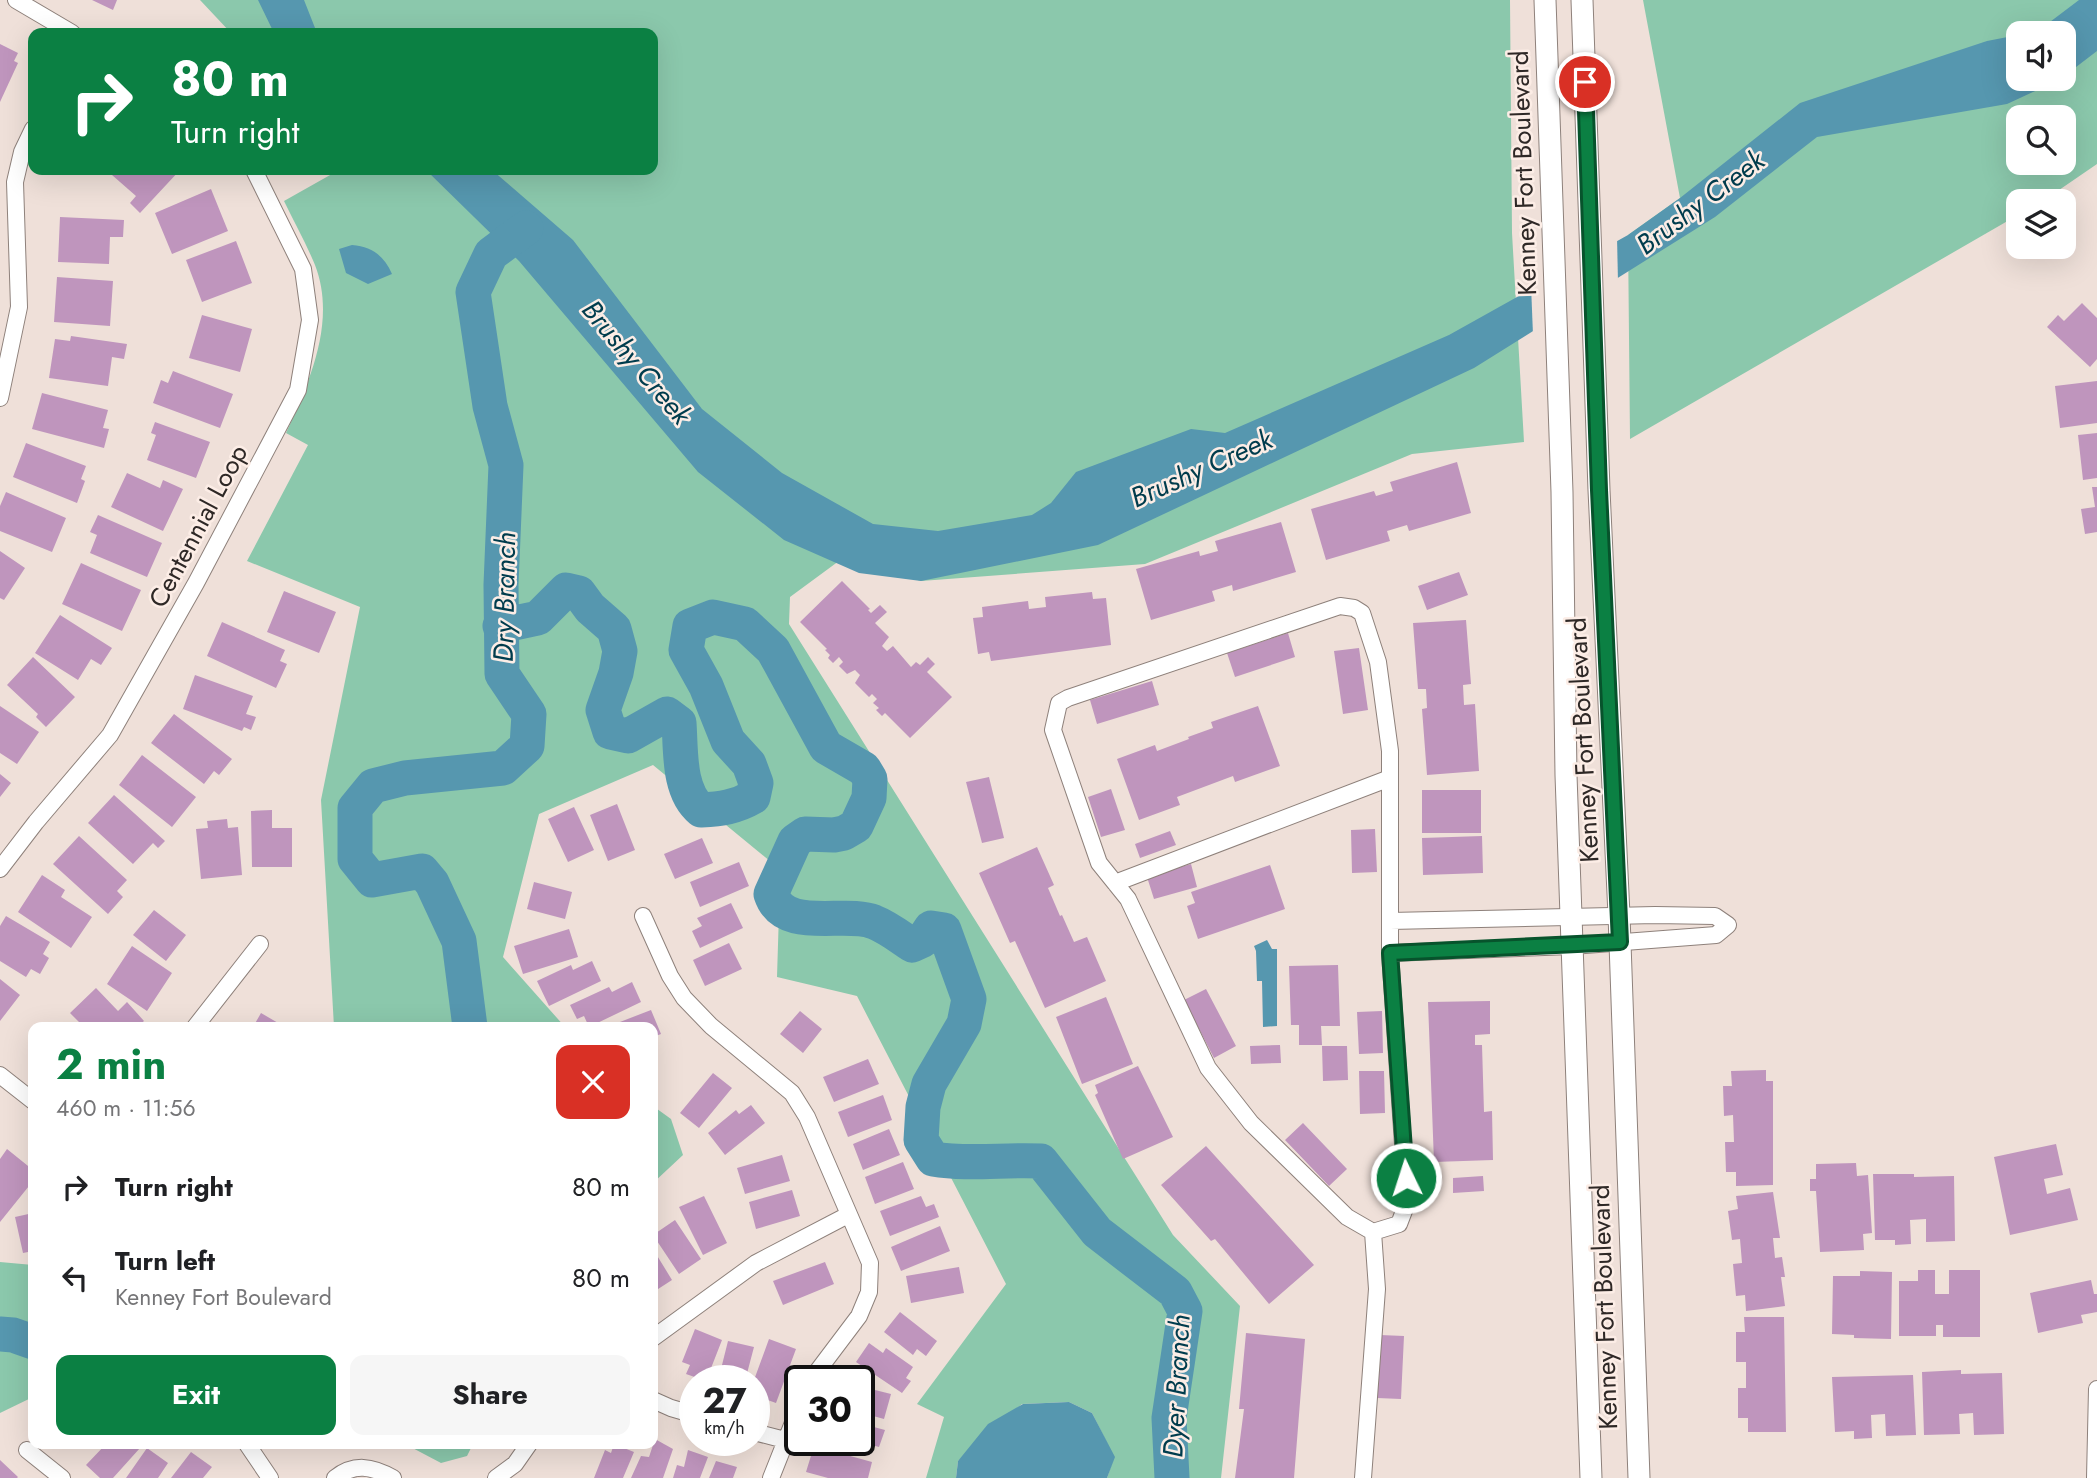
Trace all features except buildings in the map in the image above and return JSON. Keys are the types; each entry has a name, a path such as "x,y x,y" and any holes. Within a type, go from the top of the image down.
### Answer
{"main road":[{"name":"Kenney Fort Boulevard","path":"1545,0 1562,492 1566,775 1591,1478"},
{"name":"Kenney Fort Boulevard","path":"1582,0 1639,1478"}],"street":[{"path":"16,0 64,28"},
{"path":"0,398 19,307 15,182 28,139"},
{"name":"Centennial Loop","path":"0,869 110,735 197,583 298,390 310,320 303,269 256,175"},
{"path":"1340,606 1354,608 1362,613 1378,662 1390,751 1390,778 1390,953 1407,1203 1399,1224 1373,1232 1347,1217 1251,1122 1208,1068 1128,900 1099,863 1053,730 1059,703 1068,698 1340,606"},
{"path":"1115,883 1390,778"},
{"path":"1390,921 1619,915 1715,916 1728,925 1716,935 1572,946 1390,953"},
{"path":"643,916 670,976 684,998 711,1026 792,1093 807,1117 870,1263 869,1292 859,1316 822,1365"},
{"path":"199,1022 260,944"},
{"path":"0,1075 28,1097"},
{"path":"658,1334 756,1263 848,1215"},
{"path":"1363,1478 1377,1289 1373,1232"},
{"path":"2095,1478 2097,1389"},
{"path":"658,1402 679,1410"},
{"path":"771,1478 784,1443"},
{"path":"250,1449 270,1478"},
{"path":"496,1478 515,1464 526,1449"},
{"path":"27,1450 62,1478"},
{"path":"335,1478 348,1469 362,1466 381,1471 393,1478"}],"green space":[{"path":"200,0 1510,0 1512,233 1524,442 1412,454 1145,564 921,581 843,558 790,597 789,624 1173,1235 1240,1306 1221,1478 1107,1478 1114,1457 1092,1413 1069,1402 1022,1404 958,1461 956,1478 926,1478 944,1417 917,1404 1006,1284 857,996 777,977 779,912 771,862 653,765 539,814 503,957 561,1022 334,1022 321,800 360,607 247,561 308,445 286,433 311,372 322,330 321,286 315,265 284,201 330,175 658,175 658,28 226,28"},
{"path":"1643,0 2097,0 2097,164 2061,189 2006,189 2006,222 1630,439 1628,235 1680,198"},
{"path":"658,1110 671,1119 683,1155 658,1178"},
{"path":"0,1262 28,1265 28,1399 0,1413"},
{"path":"414,1449 470,1449 467,1456 441,1463"}],"water":[{"path":"258,0 304,0 315,28 272,28"},
{"path":"2079,0 2097,0 2097,51 2076,67 2076,21 2051,21"},
{"name":"Brushy Creek","path":"2006,37 2006,91 2035,91 2007,104 1817,137 1715,217 1474,368 1098,545 921,581 859,573 784,540 698,472 519,261 431,175 498,175 573,240 702,409 782,473 873,524 938,531 1032,515 1051,503 1076,472 1191,429 1225,433 1449,335 1628,235 1680,198 1800,103 1987,41"},
{"path":"352,245 377,254 392,274 368,284 346,273 339,249"},
{"path":"1267,940 1272,949 1277,949 1277,1026 1263,1027 1262,981 1257,981 1254,946"},
{"path":"1069,1402 1092,1413 1115,1457 1107,1478 956,1478 958,1461 988,1424 1023,1404"}],"pier":[{"path":"1617,237 1618,282 1533,335 1531,285"}],"waterway":[{"name":"Dry Branch","path":"469,1022 459,941 432,883 422,871 372,880 355,859 355,808 373,786 405,778 503,768 527,746 529,714 502,674 501,585 506,465 490,406 473,292 491,254 526,228"},
{"name":"Dyer Branch","path":"500,626 538,618 566,590 579,593 590,608 614,629 620,651 616,673 603,710 610,732 628,736 667,714 679,723 684,782 701,810 741,803 753,797 756,783 749,764 728,741 706,686 686,650 690,626 713,617 745,624 773,650 826,747 864,769 870,779 869,798 856,826 834,835 805,834 795,841 771,894 778,906 789,914 874,922 912,945 923,940 931,928 944,930 969,999 964,1024 929,1084 923,1107 921,1140 933,1159 960,1162 1041,1161 1097,1232 1175,1292 1185,1311 1169,1418 1172,1478"},
{"name":"Dry Branch","path":"0,1334 28,1340"}],"route":[{"path":"1406,1178 1390,953 1620,942 1599,490 1585,82"}]}
